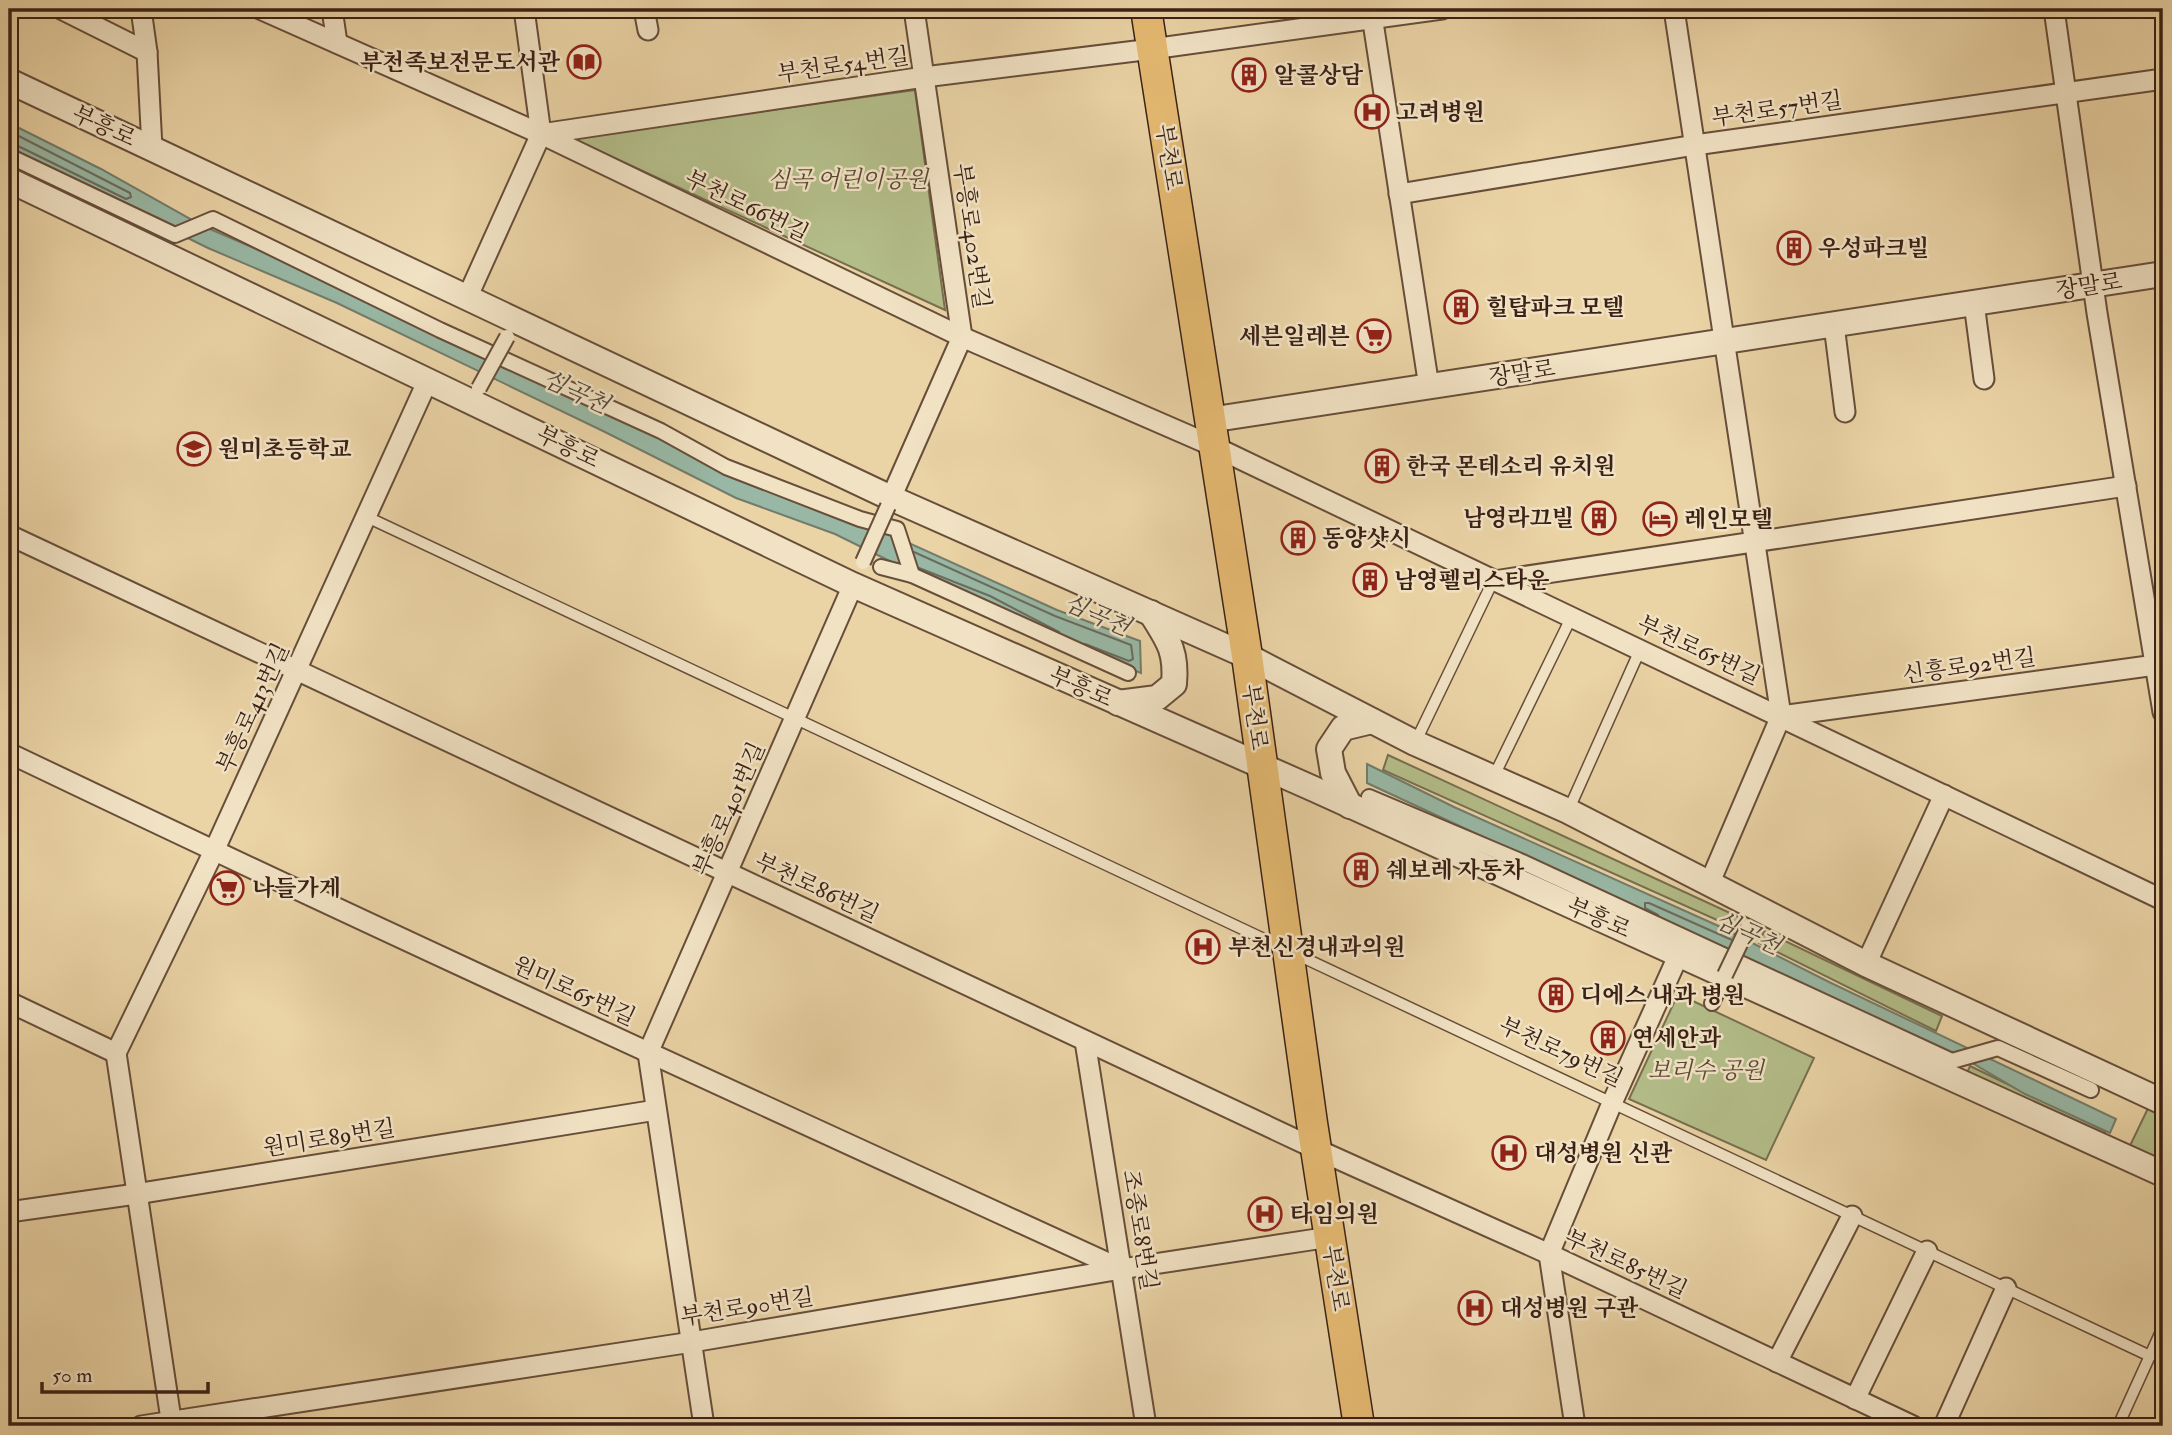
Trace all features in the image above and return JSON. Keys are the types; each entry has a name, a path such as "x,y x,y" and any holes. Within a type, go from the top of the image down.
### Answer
{"main road":[{"name":"부천로","path":"1146,9 1247,656 1316,1149 1359,1426"}],"street":[{"path":"61,9 147,52"},
{"path":"141,9 147,52 152,148"},
{"name":"부천로66번길","path":"260,9 541,134 962,337 1211,433"},
{"path":"332,9 337,43"},
{"path":"467,298 541,134 524,9"},
{"path":"644,9 648,30"},
{"name":"부흥로402번길","path":"891,498 962,337 914,9"},
{"name":"부천로54번길","path":"541,134 924,77 1152,49 1372,14 1442,9"},
{"path":"1674,9 1781,716 1710,883"},
{"path":"2054,9 2093,285 2159,664 2163,712"},
{"path":"1372,14 1429,387"},
{"name":"부천로57번길","path":"1399,194 1695,145 2163,79"},
{"name":"부흥로","path":"9,81 467,298 511,329 1247,656 1415,743 1569,811 1710,883 1753,917 1866,964 2163,1102"},
{"path":"9,156 175,235 214,219 440,330 661,431 726,467 860,519 897,529 912,575"},
{"name":"부흥로","path":"9,180 428,380 475,394 853,585 1262,767 1360,801 1679,954 1726,971 2163,1174"},
{"name":"장말로","path":"1211,433 1429,387 2163,274"},
{"path":"1974,303 1984,379"},
{"path":"1834,325 1845,412"},
{"path":"475,394 511,329"},
{"name":"부흥로413번길","path":"116,1053 214,851 428,380"},
{"name":"부천로65번길","path":"1211,433 1493,581 2163,900"},
{"path":"1493,581 2126,486"},
{"path":"853,585 891,498"},
{"name":"부천로86번길","path":"9,535 1316,1149"},
{"path":"881,567 912,575 1128,673"},
{"name":"부흥로401번길","path":"648,1053 853,585"},
{"path":"1117,703 1157,698 1174,684 1176,663 1168,640 1151,613"},
{"name":"신흥로92번길","path":"1781,716 2159,664"},
{"path":"1372,721 1343,728 1329,749 1333,773 1360,801 1518,860 1952,1061 1998,1048 2091,1090"},
{"name":"원미로65번길","path":"9,753 648,1053 1121,1269"},
{"path":"1866,964 1944,795"},
{"path":"1712,1003 1753,917"},
{"path":"1575,1426 1549,1254 1612,1103 1679,954"},
{"path":"1726,971 1880,1036 1925,1049"},
{"path":"9,1002 116,1053 172,1424"},
{"name":"조종로8번길","path":"1085,1041 1146,1426"},
{"path":"648,1053 704,1426"},
{"name":"원미로89번길","path":"9,1212 656,1110"},
{"name":"부천로85번길","path":"1316,1149 1549,1254 1913,1426"},
{"path":"1777,1362 1852,1216"},
{"name":"부천로90번길","path":"141,1426 172,1424 692,1342 1121,1269 1330,1237"},
{"path":"1855,1399 1927,1251"},
{"path":"1944,1426 2006,1289"}],"lane":[{"name":"부천로79번길","path":"367,517 2150,1356"},
{"path":"1415,743 1493,581"},
{"path":"1493,778 1571,618"},
{"path":"1569,811 1640,650"},
{"path":"2118,1426 2163,1327"}],"green space":[{"name":"심곡 어린이공원","path":"915,90 945,310 571,138"},
{"path":"1388,755 1743,919 1737,929 1383,770"},
{"path":"1764,931 1942,1016 1936,1031 1759,943"},
{"name":"보리수 공원","path":"1678,994 1814,1058 1766,1160 1629,1099"},
{"path":"1970,1066 2105,1131 2104,1145 1966,1075"},
{"path":"2153,1098 2163,1104 2163,1173 2125,1156"}],"water":[{"path":"9,123 101,169 203,226 1057,610 1140,641 1141,673 1068,645 835,534 736,498 337,303 208,248 9,150"},
{"path":"1367,764 1454,807 1723,928 1829,982 2116,1119 2110,1133 2025,1094 1972,1063 1785,976 1691,940 1494,842 1367,783"}],"place":[{"name":"부천족보전문도서관","path":"584,62"},
{"name":"알콜상담","path":"1249,75"},
{"name":"고려병원","path":"1372,112"},
{"name":"우성파크빌","path":"1794,248"},
{"name":"힐탑파크 모텔","path":"1461,307"},
{"name":"세븐일레븐","path":"1374,336"},
{"name":"원미초등학교","path":"194,449"},
{"name":"한국 몬테소리 유치원","path":"1382,466"},
{"name":"남영라끄빌","path":"1599,518"},
{"name":"레인모텔","path":"1660,519"},
{"name":"동양샷시","path":"1298,538"},
{"name":"남영펠리스타운","path":"1370,580"},
{"name":"쉐보레 자동차","path":"1361,870"},
{"name":"나들가게","path":"227,888"},
{"name":"부천신경내과의원","path":"1203,947"},
{"name":"디에스 내과 병원","path":"1556,995"},
{"name":"연세안과","path":"1608,1038"},
{"name":"대성병원 신관","path":"1509,1153"},
{"name":"타임의원","path":"1265,1214"},
{"name":"대성병원 구관","path":"1475,1308"}],"water label":[{"name":"심곡천","path":"576,392"},
{"name":"심곡천","path":"1097,615"},
{"name":"심곡천","path":"1748,933"}]}
